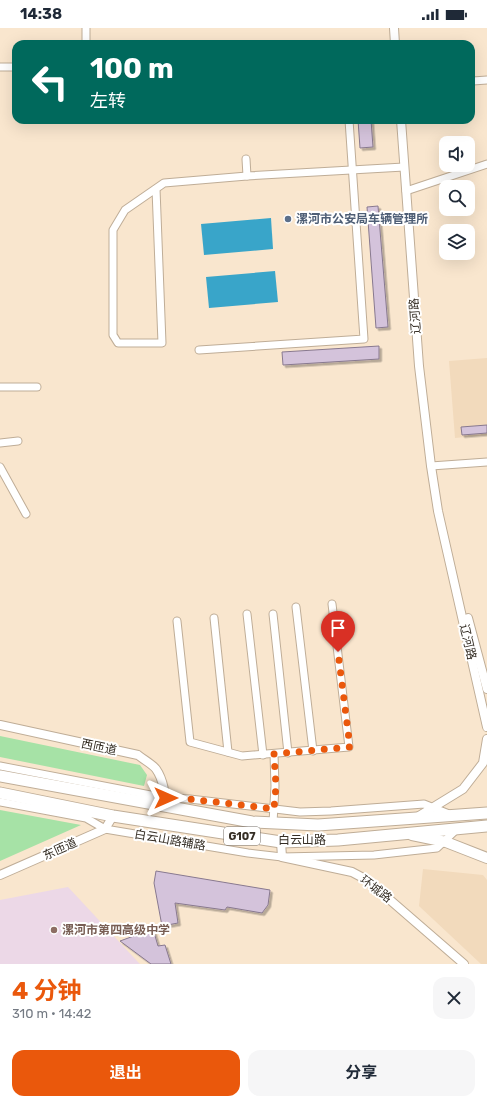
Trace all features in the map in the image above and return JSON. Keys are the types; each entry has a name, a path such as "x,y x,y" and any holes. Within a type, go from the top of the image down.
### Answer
{"highway":[{"name":"白云山路","path":"0,776 165,803 252,822 318,825 411,820 487,813"},
{"name":"白云山路","path":"0,793 113,816 281,842 338,840 487,826"}],"main road":[{"path":"412,834 444,842 487,858"}],"street":[{"path":"86,28 86,40"},
{"path":"394,28 395,40"},
{"path":"0,67 12,68"},
{"path":"475,81 487,80"},
{"path":"199,350 364,339 349,124"},
{"name":"辽河路","path":"401,124 419,366 431,466 438,511 487,727"},
{"path":"246,159 247,176"},
{"path":"406,191 487,164"},
{"path":"156,189 162,342 118,342 113,335 113,230 125,210 164,183 247,176 404,167"},
{"path":"0,387 36,387"},
{"path":"0,443 18,441"},
{"path":"431,466 487,462"},
{"path":"0,467 26,514"},
{"name":"辽河路","path":"438,511 487,689"},
{"path":"177,621 190,742 242,756 350,747 332,604"},
{"path":"296,607 313,751"},
{"path":"247,614 263,755"},
{"path":"273,614 288,753"},
{"path":"214,618 228,752"},
{"name":"西匝道","path":"0,725 138,756 156,769 163,784 165,803"},
{"path":"411,820 434,808 463,789 483,763 487,739"},
{"path":"273,823 276,786 274,754"},
{"path":"0,766 165,803 190,799 300,812 424,804 455,816"},
{"name":"白云山路辅路","path":"0,802 86,818 105,829 248,853 282,856 374,855 438,848 457,829"},
{"path":"105,829 113,816"},
{"name":"东匝道","path":"0,875 105,829"},
{"path":"281,842 282,856"},
{"name":"环城路","path":"282,856 352,872 367,880 464,964"}],"shaded area":[{"path":"487,358 487,435 455,438 449,361"},
{"path":"423,869 483,875 487,880 487,964 481,964 419,906"},
{"name":"漯河市第四高级中学","path":"68,887 140,964 0,964 0,900"}],"green space":[{"path":"0,736 140,765 147,775 144,786 0,757"},
{"path":"0,810 81,825 0,861"}],"water":[{"path":"271,218 273,249 204,255 201,224"},
{"path":"275,271 278,302 209,308 206,277"}],"building":[{"path":"358,124 371,124 373,147 360,148"},
{"path":"378,206 388,327 376,328 367,207"},
{"path":"379,346 379,359 283,365 282,352"},
{"path":"487,425 487,433 462,435 461,427"},
{"path":"156,871 270,890 268,905 262,913 227,907 225,910 175,903 178,923 162,926 154,883"},
{"path":"153,929 158,946 165,945 171,964 151,964 120,941"}],"place":[{"name":"漯河市公安局车辆管理所","path":"288,219"},
{"name":"漯河市第四高级中学","path":"54,930"}],"route":[{"path":"166,798 190,799 274,809 276,786 274,754 350,747 338,652"}]}
